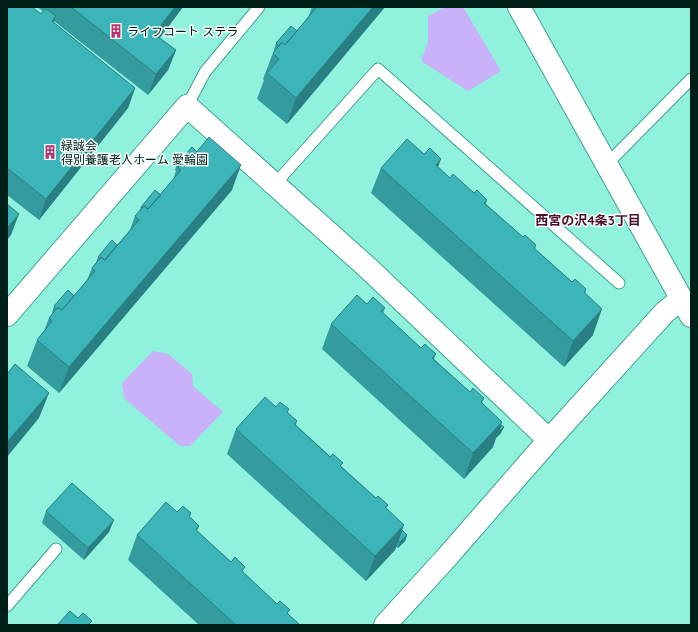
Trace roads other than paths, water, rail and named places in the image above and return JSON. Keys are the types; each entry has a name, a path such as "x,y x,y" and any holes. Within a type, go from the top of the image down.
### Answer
{"street":[{"path":"385,625 665,312 686,307 519,7"},
{"path":"7,315 188,106 368,268 549,440"}],"lane":[{"path":"188,106 205,72 259,7"},
{"path":"274,184 378,69 619,283"},
{"path":"607,164 691,79"},
{"path":"7,606 56,549"}],"place":[{"name":"ライフコート ステラ","path":"116,31"},
{"name":"緑誠会 得別養護老人ホーム 愛輪園","path":"50,152"}],"district":[{"name":"西宮の沢4条3丁目","path":"588,220"}]}
